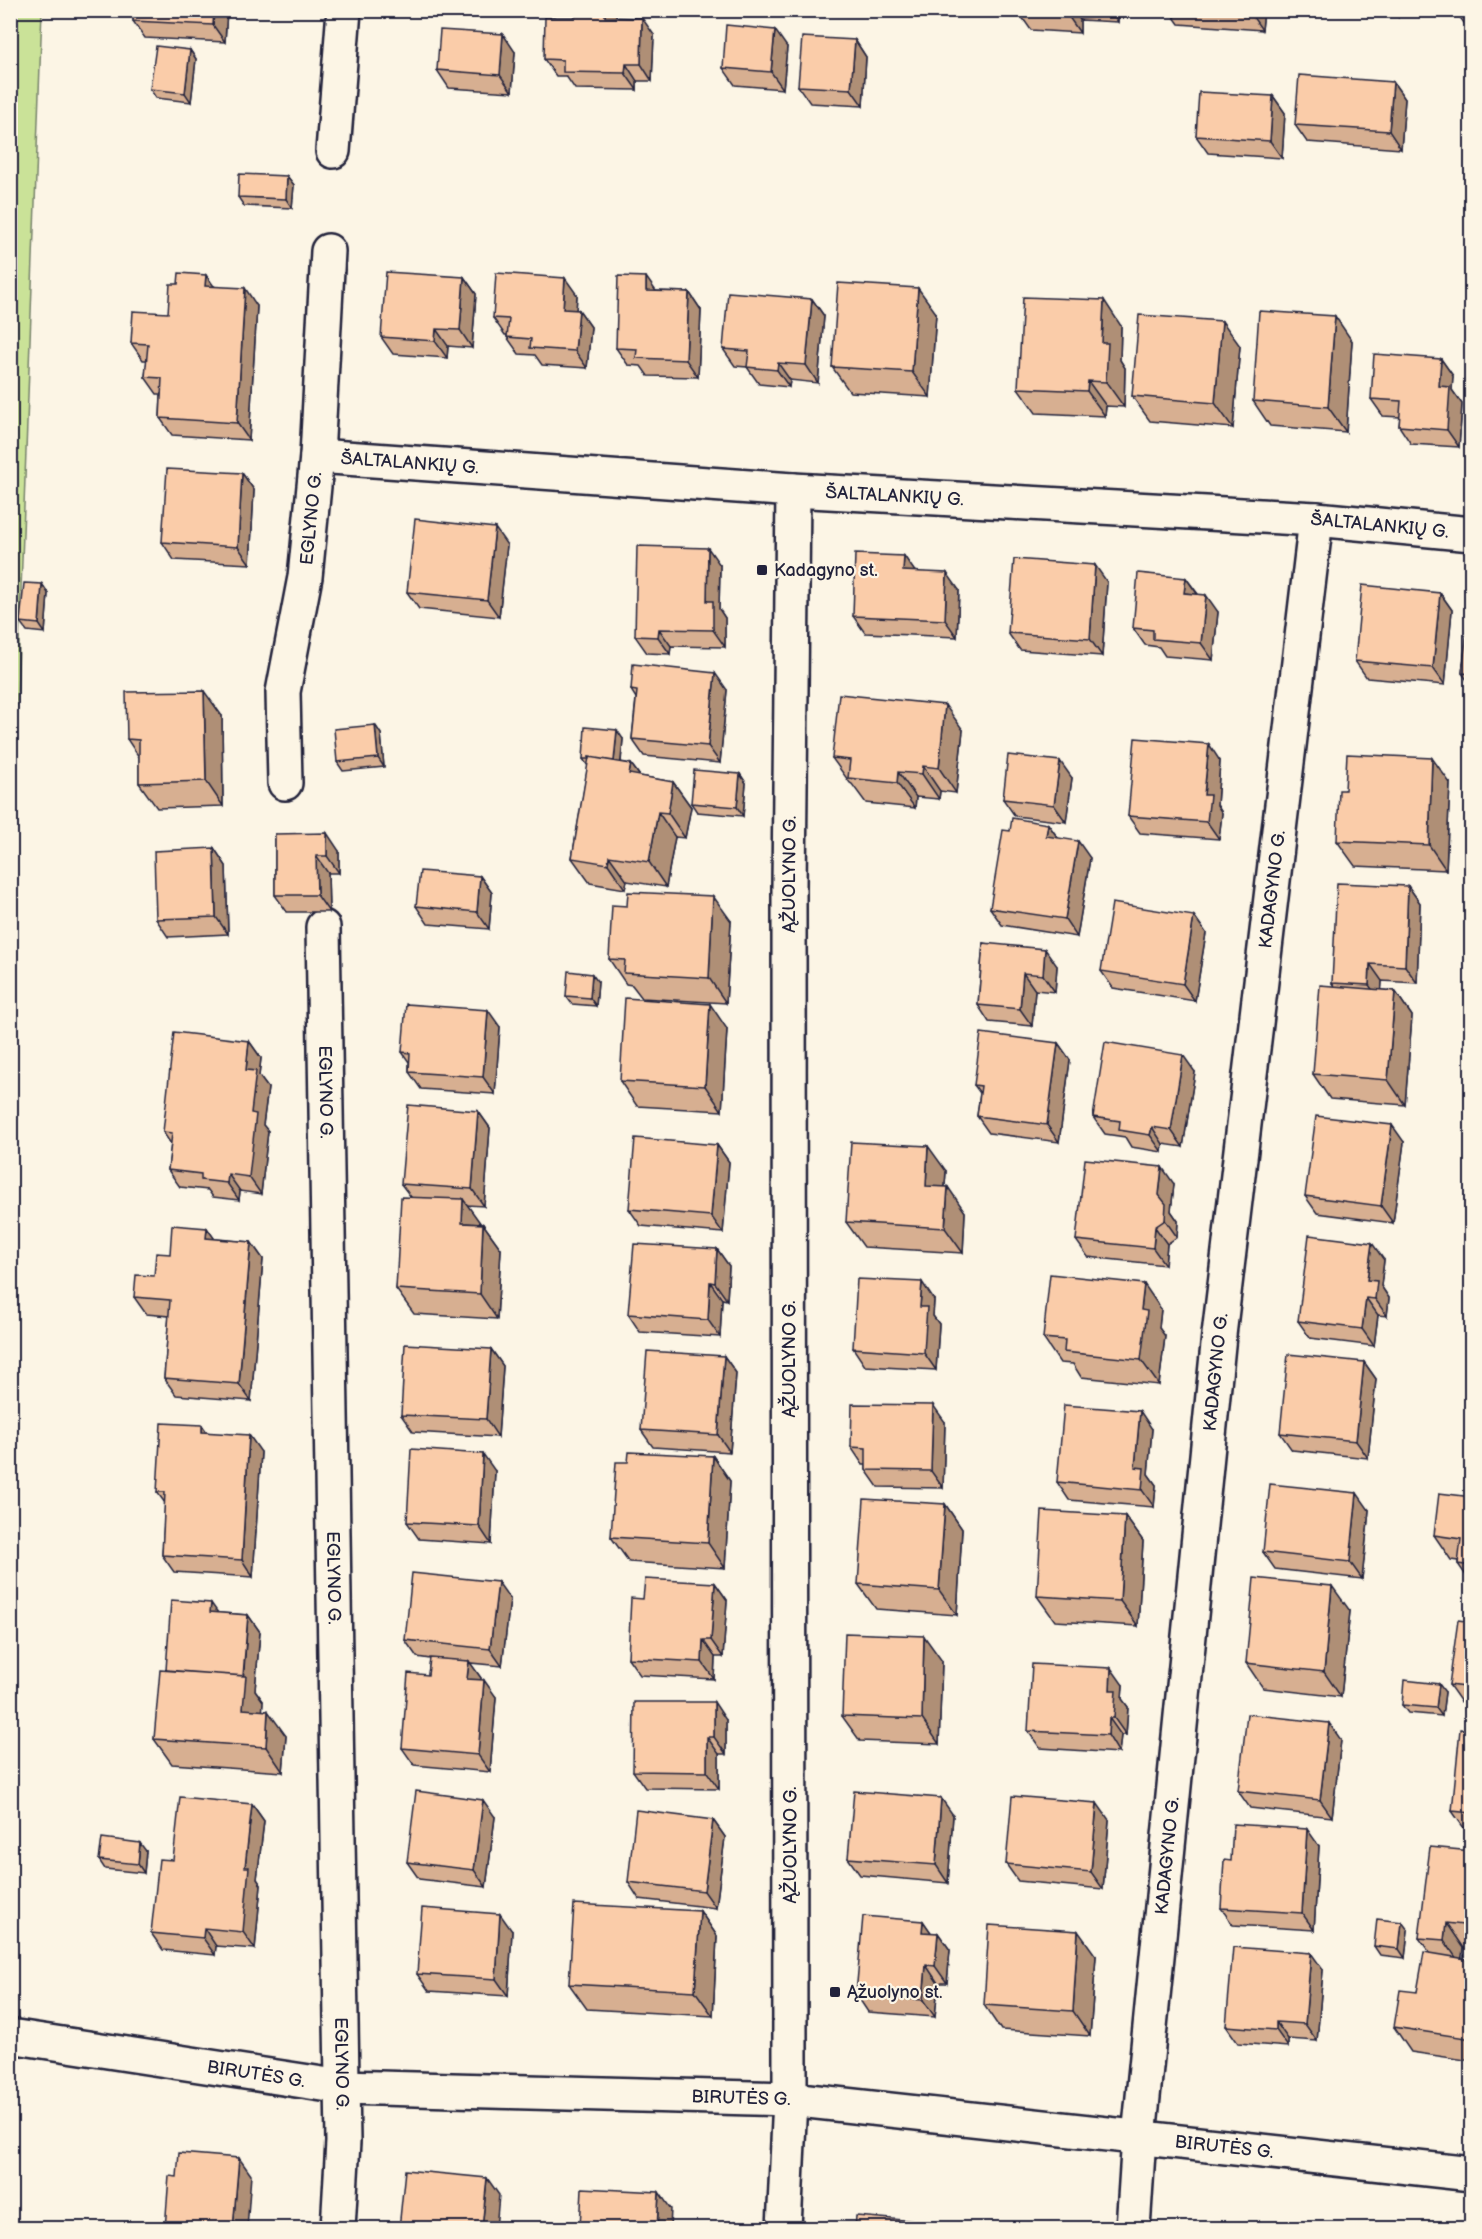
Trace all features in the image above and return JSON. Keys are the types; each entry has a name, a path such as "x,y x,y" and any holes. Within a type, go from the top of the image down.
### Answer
{"street":[{"path":"333,151 344,10"},
{"name":"EGLYNO G.","path":"285,783 283,692 305,577 317,456 328,251"},
{"name":"ŠALTALANKIŲ G.","path":"317,456 793,490 1316,519 1472,534"},
{"name":"ĄŽUOLYNO G.","path":"784,2229 790,2100 789,887 793,490"},
{"name":"KADAGYNO G.","path":"1133,2229 1139,2137 1219,1335 1316,519"},
{"name":"EGLYNO G.","path":"323,927 343,2142 338,2229"},
{"name":"BIRUTĖS G.","path":"10,2036 342,2087 790,2100 1472,2174"}],"green space":[{"path":"42,10 11,864 10,11"}],"building":[{"path":"134,10 214,10 213,25 133,21"},
{"path":"575,10 605,10 605,17 642,18 641,64 626,64 625,73 563,72 563,60 544,59 545,17 575,17"},
{"path":"1459,10 1472,10 1472,18 1459,16"},
{"path":"726,25 775,30 771,72 723,68"},
{"path":"440,30 503,34 500,75 437,70"},
{"path":"802,37 855,40 851,89 798,86"},
{"path":"156,46 190,50 185,93 150,89"},
{"path":"1299,75 1393,82 1389,131 1295,125"},
{"path":"1199,92 1273,96 1270,141 1196,136"},
{"path":"239,174 287,176 286,199 238,197"},
{"path":"386,272 464,277 460,330 436,329 435,341 381,337"},
{"path":"179,273 206,275 205,286 245,288 237,423 160,418 162,378 145,377 148,344 131,343 133,311 168,313 170,284 178,284"},
{"path":"496,273 565,278 563,309 579,310 575,351 530,348 531,339 507,337 509,319 493,318"},
{"path":"618,276 646,277 646,291 689,292 686,360 636,358 637,349 616,348"},
{"path":"838,283 918,288 912,372 832,367"},
{"path":"728,292 812,299 806,365 778,363 777,370 747,367 749,351 723,349"},
{"path":"1023,297 1104,300 1102,343 1108,343 1106,382 1088,381 1087,391 1018,388"},
{"path":"1259,311 1335,316 1328,407 1253,401"},
{"path":"1139,315 1222,321 1215,403 1132,396"},
{"path":"1374,354 1441,359 1439,386 1450,387 1447,430 1399,426 1401,401 1371,399"},
{"path":"167,469 242,473 238,547 162,542"},
{"path":"415,519 495,528 487,600 407,592"},
{"path":"637,546 708,548 707,601 713,601 713,630 659,629 658,637 635,636"},
{"path":"855,554 904,556 903,571 947,573 945,620 853,616"},
{"path":"1014,559 1095,565 1090,639 1008,633"},
{"path":"1138,573 1186,578 1184,593 1206,595 1201,643 1153,639 1153,630 1133,628"},
{"path":"24,583 42,584 39,624 20,622"},
{"path":"1362,585 1440,593 1433,668 1355,661"},
{"path":"1472,595 1472,674 1462,673"},
{"path":"633,664 715,673 708,746 632,739 637,691 631,690"},
{"path":"204,691 206,781 139,783 139,740 127,739 126,692"},
{"path":"839,694 945,705 939,768 923,766 922,774 898,772 897,783 848,778 850,760 832,758"},
{"path":"375,725 378,758 337,762 334,729"},
{"path":"585,727 617,730 614,761 589,757 589,759 583,759"},
{"path":"1135,738 1209,744 1204,795 1210,795 1207,822 1128,816"},
{"path":"1347,754 1432,758 1429,845 1337,841 1339,790 1345,790"},
{"path":"1008,755 1060,761 1054,805 1003,799"},
{"path":"589,757 631,764 629,774 673,782 668,813 658,812 649,862 609,856 608,864 572,858"},
{"path":"694,770 740,774 737,807 691,803"},
{"path":"1012,818 1048,824 1046,836 1078,841 1065,919 990,908 1003,830 1010,831"},
{"path":"327,833 327,856 316,856 317,895 275,895 275,834"},
{"path":"214,848 216,917 156,919 154,851"},
{"path":"420,871 480,876 477,912 416,906"},
{"path":"1337,883 1408,886 1405,966 1370,964 1369,985 1332,983"},
{"path":"628,892 713,896 709,978 624,973 625,960 609,959 612,905 627,906"},
{"path":"1112,903 1194,916 1183,984 1101,971"},
{"path":"983,943 1045,949 1043,975 1023,973 1020,1009 978,1005"},
{"path":"568,971 592,974 590,998 566,996"},
{"path":"1320,985 1395,991 1388,1080 1313,1074"},
{"path":"625,998 710,1004 705,1086 620,1081"},
{"path":"406,1004 488,1010 483,1077 409,1072 410,1053 402,1052"},
{"path":"174,1032 249,1041 246,1070 256,1071 251,1113 256,1114 249,1177 228,1174 227,1183 201,1180 201,1174 168,1170 172,1133 163,1132"},
{"path":"981,1033 1058,1043 1047,1125 977,1116 981,1086 974,1085"},
{"path":"1105,1042 1183,1055 1171,1130 1152,1127 1150,1135 1119,1130 1120,1121 1093,1117"},
{"path":"408,1105 478,1111 472,1189 401,1184"},
{"path":"1316,1116 1392,1125 1381,1206 1305,1196"},
{"path":"635,1138 717,1145 711,1216 629,1209"},
{"path":"851,1142 928,1146 926,1186 948,1187 945,1228 846,1222"},
{"path":"1085,1159 1162,1167 1159,1195 1166,1204 1165,1220 1155,1227 1153,1248 1076,1240"},
{"path":"401,1197 463,1199 462,1223 483,1224 480,1294 396,1289"},
{"path":"172,1225 207,1228 206,1238 251,1242 239,1384 164,1378 170,1300 134,1297 136,1275 154,1276 156,1253 170,1254"},
{"path":"1309,1235 1372,1243 1367,1280 1377,1281 1375,1299 1366,1298 1362,1329 1298,1321"},
{"path":"634,1244 717,1249 715,1283 710,1282 708,1320 628,1314"},
{"path":"1050,1274 1144,1284 1141,1310 1147,1311 1141,1360 1064,1352 1065,1340 1043,1338"},
{"path":"857,1279 922,1282 920,1307 927,1307 924,1353 853,1348"},
{"path":"405,1344 491,1349 486,1419 401,1415"},
{"path":"647,1351 724,1356 718,1435 641,1430"},
{"path":"1288,1354 1364,1362 1356,1441 1280,1433"},
{"path":"852,1404 933,1405 931,1471 866,1470 866,1448 851,1447"},
{"path":"1064,1405 1140,1411 1135,1467 1144,1468 1142,1490 1057,1482"},
{"path":"161,1423 202,1425 202,1432 249,1435 242,1560 162,1555 165,1492 157,1492"},
{"path":"411,1449 483,1454 479,1526 407,1522"},
{"path":"629,1452 713,1456 708,1543 611,1537 616,1462 628,1462"},
{"path":"1270,1484 1357,1493 1350,1562 1263,1552"},
{"path":"1439,1493 1472,1497 1472,1566 1458,1564 1461,1539 1434,1535"},
{"path":"864,1499 945,1504 939,1590 858,1584"},
{"path":"1042,1511 1125,1516 1120,1601 1037,1596"},
{"path":"412,1573 498,1582 490,1649 405,1640"},
{"path":"1254,1578 1332,1586 1324,1672 1246,1663"},
{"path":"645,1579 715,1583 711,1640 703,1640 702,1662 628,1658 631,1598 643,1599"},
{"path":"171,1600 211,1603 210,1612 248,1615 243,1676 166,1670"},
{"path":"1458,1620 1472,1622 1472,1688 1449,1685"},
{"path":"845,1633 924,1636 922,1719 842,1716"},
{"path":"430,1658 469,1661 467,1679 484,1680 478,1755 402,1748 408,1673 428,1675"},
{"path":"1032,1664 1111,1668 1110,1690 1116,1690 1114,1718 1109,1718 1108,1735 1028,1731"},
{"path":"160,1670 246,1676 243,1709 268,1711 266,1747 154,1739"},
{"path":"1404,1680 1439,1684 1436,1708 1402,1705"},
{"path":"634,1702 714,1702 714,1737 707,1737 707,1772 633,1771"},
{"path":"1247,1714 1329,1723 1320,1800 1238,1791"},
{"path":"1460,1729 1472,1730 1472,1813 1452,1811"},
{"path":"416,1791 483,1800 474,1870 407,1862"},
{"path":"854,1791 941,1798 936,1865 848,1858"},
{"path":"1012,1796 1097,1803 1091,1872 1006,1864"},
{"path":"180,1797 252,1804 245,1867 249,1867 243,1932 204,1928 203,1938 151,1933 159,1859 173,1860"},
{"path":"636,1810 713,1820 704,1891 628,1882"},
{"path":"1233,1824 1307,1829 1302,1913 1221,1908 1224,1860 1231,1861"},
{"path":"102,1838 140,1843 138,1864 99,1860"},
{"path":"1430,1847 1472,1851 1472,1926 1446,1923 1444,1940 1419,1938"},
{"path":"574,1904 700,1911 695,1991 569,1984"},
{"path":"422,1908 500,1914 496,1979 417,1974"},
{"path":"863,1916 923,1921 922,1932 938,1933 935,1966 926,1965 923,2000 856,1994"},
{"path":"1377,1919 1402,1922 1399,1949 1374,1946"},
{"path":"989,1925 1078,1931 1073,2011 984,2005"},
{"path":"1233,1947 1311,1953 1305,2024 1276,2022 1276,2030 1226,2026"},
{"path":"1424,1952 1472,1960 1472,2039 1394,2027 1400,1990 1417,1992"},
{"path":"179,2153 239,2158 233,2229 165,2229 169,2176 177,2177"},
{"path":"405,2170 487,2178 482,2229 399,2229"},
{"path":"582,2188 659,2192 657,2229 580,2229"},
{"path":"856,2216 927,2222 926,2229 855,2229"},
{"path":"1003,2224 1046,2229 1003,2229"}],"place":[{"name":"Kadagyno st.","path":"762,570"},
{"name":"Ąžuolyno st.","path":"835,1992"}]}
